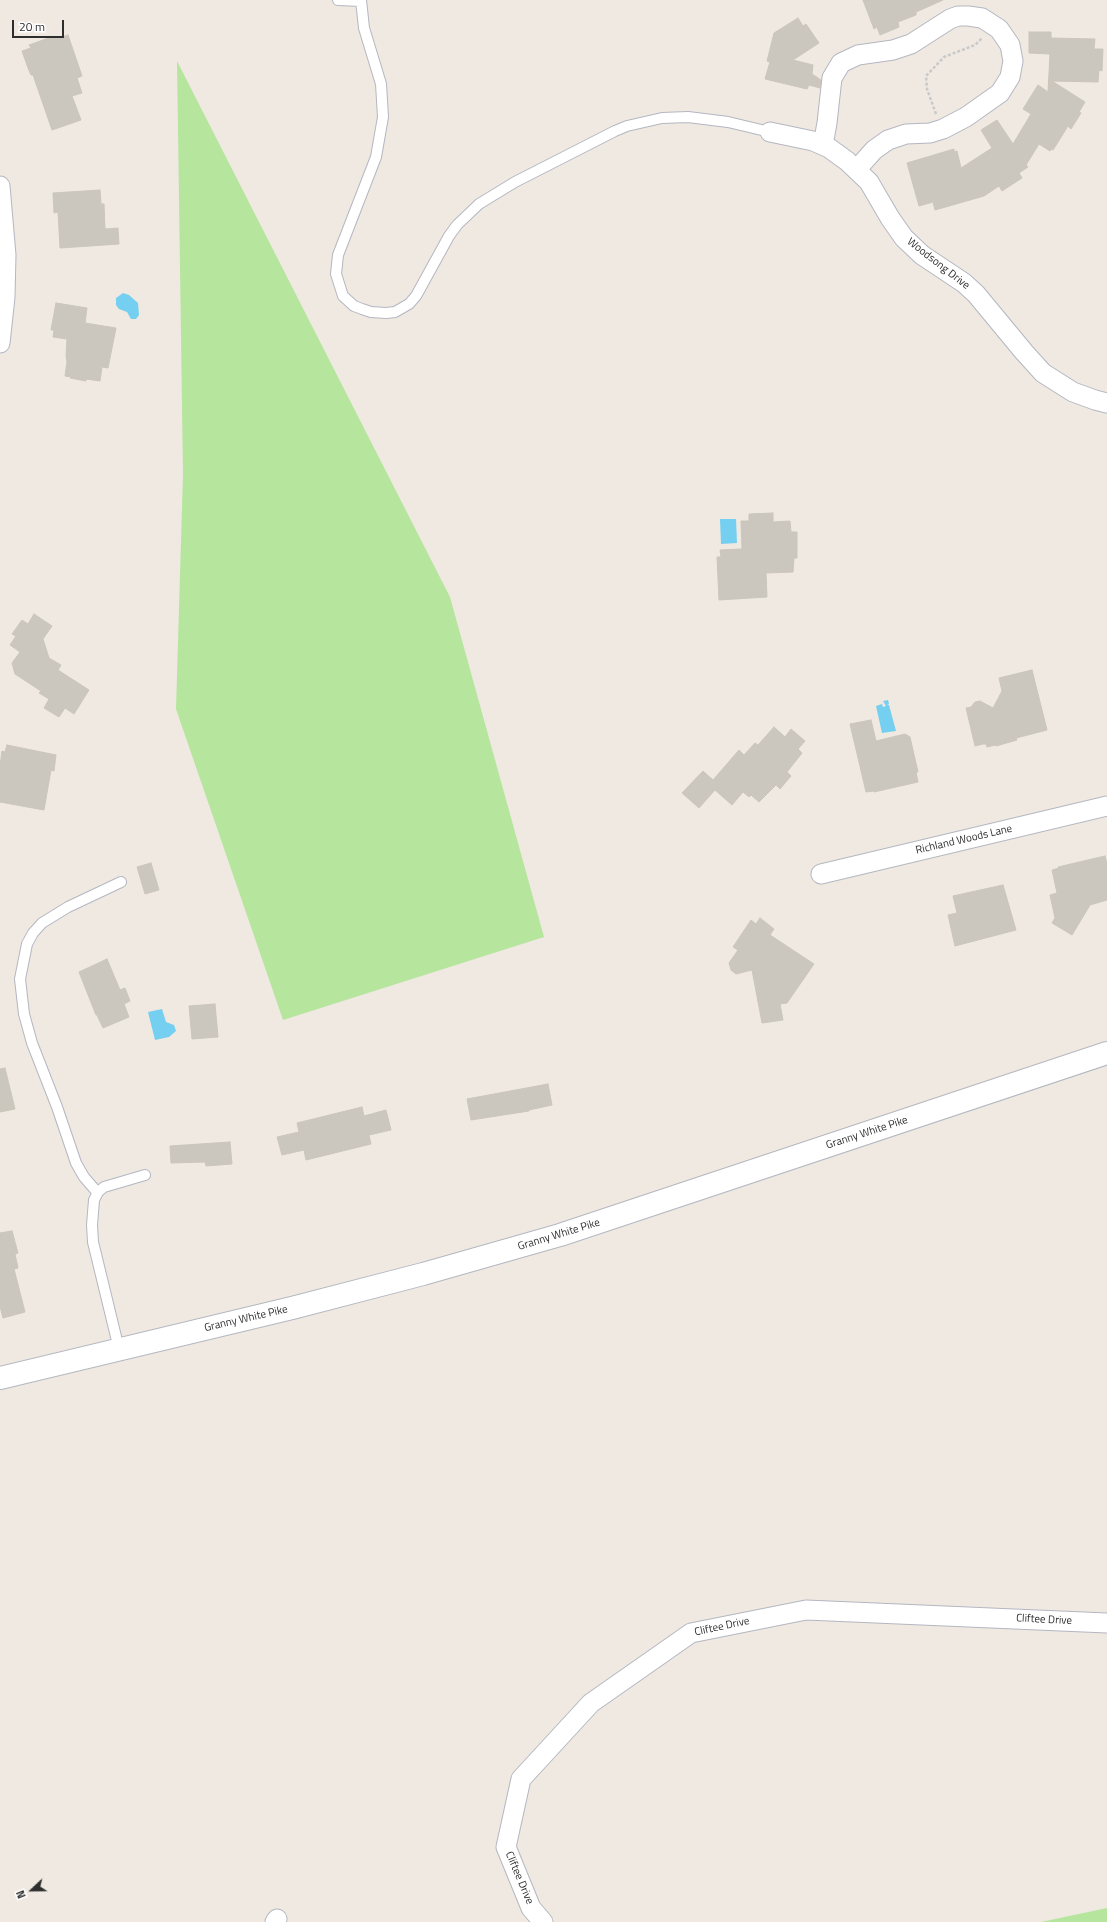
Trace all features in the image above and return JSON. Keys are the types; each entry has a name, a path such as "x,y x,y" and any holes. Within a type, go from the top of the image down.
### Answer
{"main road":[{"name":"Granny White Pike","path":"0,1378 292,1308 423,1274 560,1235 1107,1053"}],"street":[{"path":"822,145 827,123 832,78 841,63 858,56 893,50 911,44 950,18 958,16 976,16 994,24 1005,36 1013,52 1012,69 1007,82 996,96 956,123 943,129 930,133 906,134 888,140 874,150 857,169"},
{"name":"Woodsong Drive","path":"770,132 802,138 822,145 838,154 857,169 876,193 890,218 904,238 922,255 964,283 976,294 1024,352 1043,372 1073,392 1107,403"},
{"path":"0,186 5,232 6,270 0,343"},
{"name":"Richland Woods Lane","path":"821,874 1107,806"},
{"name":"Cliftee Drive","path":"543,1922 531,1908 506,1847 522,1779 591,1703 691,1633 806,1610 1107,1623"}],"lane":[{"path":"338,0 361,0 364,28 381,84 383,117 376,157 340,249 336,274 343,296 354,306 371,312 395,312 409,304 416,296 449,236 457,225 479,204 515,182 615,130 662,118 688,117 728,122 770,132"},
{"path":"98,1192 84,1177 76,1163 57,1107 32,1043 22,1005 20,975 27,944 33,933 42,923 68,907 121,882"},
{"path":"119,1349 93,1242 93,1211 98,1192 104,1187 145,1175"}],"path":[{"path":"943,129 927,89 926,76 944,57 979,42 994,24"}],"green space":[{"path":"177,61 450,597 544,937 283,1020 176,709 183,474"},
{"path":"1107,1908 1107,1922 1041,1922"}],"water":[{"path":"123,293 129,295 138,303 139,315 136,319 131,319 127,312 119,309 116,305 116,298"},
{"path":"720,519 736,519 737,543 721,544"},
{"path":"888,700 889,704 887,705 889,705 896,731 882,733 876,706 882,704 883,707 886,706 883,701"},
{"path":"162,1009 166,1022 174,1025 176,1031 169,1037 155,1040 148,1012"}],"building":[{"path":"863,0 943,0 916,12 916,15 898,22 899,27 880,35 877,27 874,29"},
{"path":"798,18 803,26 806,24 819,43 793,60 813,65 812,74 821,80 820,88 809,85 807,89 765,79 770,62 767,61 774,33"},
{"path":"1029,32 1051,32 1051,38 1095,39 1094,49 1103,49 1102,71 1099,70 1098,82 1052,81 1085,102 1079,112 1081,113 1071,129 1068,126 1053,150 1051,149 1050,151 1039,144 1026,165 1028,167 1019,173 1022,178 1002,191 999,186 984,196 935,210 933,202 919,206 907,163 954,149 954,152 957,151 961,168 992,148 981,130 997,120 1013,144 1031,114 1023,109 1038,85 1048,92 1050,54 1029,53"},
{"path":"68,35 82,76 77,78 82,93 72,96 81,120 52,130 33,75 31,75 22,51 31,48 29,45 54,36 56,39"},
{"path":"100,190 101,204 104,204 105,229 118,228 119,244 60,248 58,212 54,213 53,193"},
{"path":"56,303 87,308 85,323 116,328 108,368 102,367 100,381 86,379 86,381 65,376 67,362 67,339 53,337 54,330 51,330"},
{"path":"773,513 773,522 790,521 791,532 797,532 797,558 794,558 793,572 766,573 767,597 719,600 717,557 721,557 720,550 742,549 741,521 749,521 749,514"},
{"path":"34,614 52,626 43,639 49,658 61,665 58,670 89,690 74,714 65,708 59,717 44,708 49,699 39,693 41,691 15,674 12,663 20,652 10,645 16,636 12,634 22,620 28,624"},
{"path":"1032,670 1047,730 1016,738 1017,740 996,746 987,747 986,744 983,744 975,746 966,708 971,707 975,702 980,701 993,708 1002,691 999,678"},
{"path":"871,720 876,741 905,734 910,737 918,772 916,772 918,782 874,792 866,792 850,724"},
{"path":"774,727 785,737 791,729 805,741 798,749 802,753 787,772 791,776 780,789 776,785 759,802 751,795 749,797 743,792 732,805 715,790 699,808 682,793 703,771 713,780 739,750 744,755 755,743 758,745"},
{"path":"7,745 56,755 54,771 51,770 44,810 0,802 0,766 2,751 5,752"},
{"path":"1105,856 1107,864 1107,900 1090,905 1072,935 1052,923 1055,918 1050,895 1057,893 1052,870 1059,868 1058,867"},
{"path":"151,863 159,890 145,894 137,867"},
{"path":"1003,885 1016,930 955,946 948,915 957,913 953,896"},
{"path":"760,918 774,929 770,935 814,964 787,1003 780,1004 783,1020 762,1023 752,970 736,974 731,970 729,963 738,950 733,947 751,920 756,924"},
{"path":"107,959 120,990 125,988 130,1001 124,1004 129,1017 103,1028 96,1015 79,972"},
{"path":"215,1004 218,1037 192,1039 189,1006"},
{"path":"5,1068 15,1109 0,1112 0,1069"},
{"path":"548,1084 552,1105 529,1111 471,1120 467,1099"},
{"path":"362,1107 364,1116 386,1110 391,1130 369,1135 371,1144 306,1160 304,1150 282,1155 277,1137 299,1132 297,1123"},
{"path":"230,1142 232,1164 206,1166 205,1162 171,1163 170,1146"},
{"path":"12,1231 18,1253 15,1254 18,1268 14,1269 25,1312 3,1318 0,1306 0,1233"}]}
